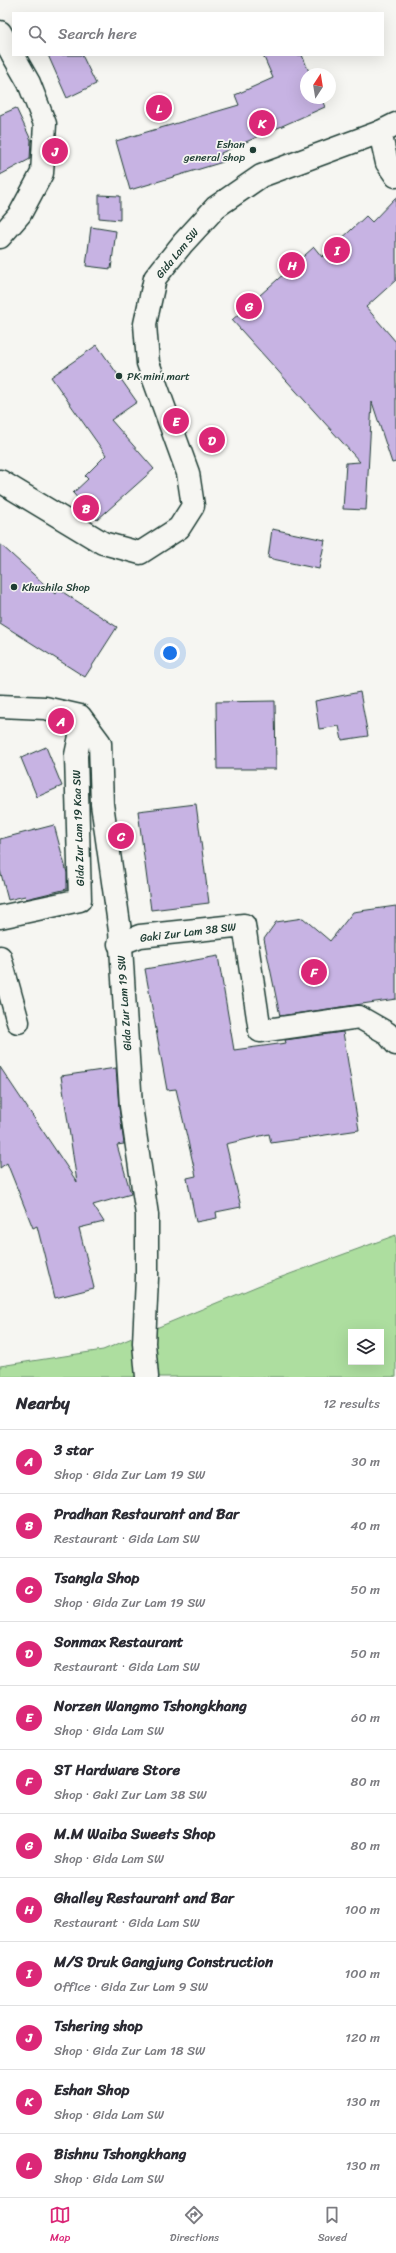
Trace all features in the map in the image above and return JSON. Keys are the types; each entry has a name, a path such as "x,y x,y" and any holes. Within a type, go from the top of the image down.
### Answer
{"street":[{"path":"0,32 12,53"},
{"path":"0,237 20,214 42,173 45,124 29,83 14,56"},
{"path":"388,128 387,162 396,176"},
{"name":"Gida Lam SW","path":"0,481 103,543 140,553 179,528 193,506 188,473 148,363 145,324 155,278 183,243 216,207 261,176 388,128"},
{"name":"Gida Zur Lam 19 SW","path":"0,706 45,708 80,716 100,743 102,804 120,931 119,944 131,1106 147,1215 148,1278 144,1343 147,1377"},
{"name":"Gida Zur Lam 19 Kaa SW","path":"0,916 80,900 76,755 83,722"},
{"name":"Gaki Zur Lam 38 SW","path":"119,944 140,936 244,925 260,1031 359,1017 387,1033 396,1044"},
{"path":"0,957 18,1022"}],"green space":[{"path":"396,1235 396,1377 0,1377 0,1366 103,1350 260,1285"}],"building":[{"path":"48,56 82,56 96,84 67,98"},
{"path":"263,56 302,56 307,68 300,68 300,104 324,104 325,107 221,153 223,162 130,190 116,141 239,105 235,95 273,78"},
{"path":"16,108 31,140 30,159 0,175 0,115"},
{"path":"99,195 120,196 120,220 99,218"},
{"path":"396,197 396,280 366,307 396,342 396,462 392,463 372,402 366,510 343,509 346,463 360,462 232,320 314,247 322,257 366,216 372,222"},
{"path":"91,227 116,231 111,269 86,266"},
{"path":"97,345 137,402 111,420 154,469 97,520 73,493 88,479 85,476 106,455 51,377"},
{"path":"272,529 325,540 319,569 268,558"},
{"path":"0,544 55,594 58,589 117,627 85,677 0,623"},
{"path":"360,692 368,736 342,740 339,726 319,729 315,701"},
{"path":"275,701 276,769 217,769 216,702"},
{"path":"46,747 62,786 37,797 21,758"},
{"path":"196,804 209,903 151,910 138,811"},
{"path":"54,825 67,873 67,889 26,899 25,896 8,900 0,870 0,839"},
{"path":"396,906 396,999 280,1016 264,939 276,922 303,918 330,941 353,912"},
{"path":"218,956 234,1050 286,1043 285,1040 343,1032 359,1130 271,1143 269,1134 226,1144 241,1207 216,1212 217,1218 196,1222 187,1178 196,1176 176,1089 167,1090 145,969"},
{"path":"0,1067 77,1182 61,1076 116,1068 119,1108 124,1144 117,1145 131,1194 93,1205 104,1222 79,1228 94,1288 55,1298 37,1226 33,1228 7,1163 0,1168"}],"place":[{"name":"Bishnu Tshongkhang","path":"159,108"},
{"name":"Eshan Shop","path":"262,123"},
{"name":"Eshan general shop","path":"253,150"},
{"name":"Tshering shop","path":"55,151"},
{"name":"M/S Druk Gangjung Construction","path":"337,250"},
{"name":"Ghalley Restaurant and Bar","path":"292,265"},
{"name":"M.M Waiba Sweets Shop","path":"249,306"},
{"name":"PK mini mart","path":"119,376"},
{"name":"Norzen Wangmo Tshongkhang","path":"176,421"},
{"name":"Sonmax Restaurant","path":"212,440"},
{"name":"Pradhan Restaurant and Bar","path":"86,508"},
{"name":"Khushila Shop","path":"14,587"},
{"name":"3 star","path":"61,721"},
{"name":"Tsangla Shop","path":"121,836"},
{"name":"ST Hardware Store","path":"314,972"}]}
